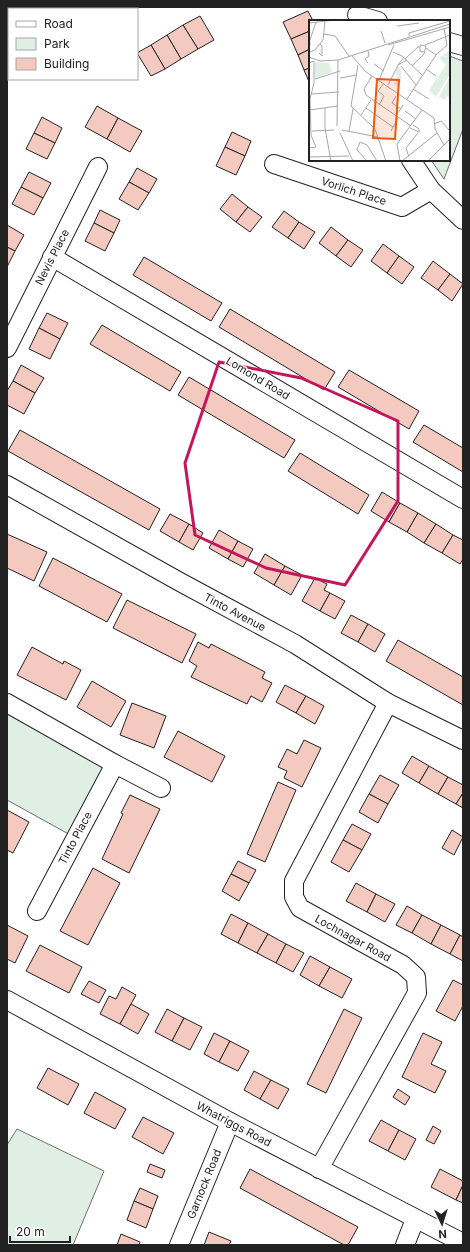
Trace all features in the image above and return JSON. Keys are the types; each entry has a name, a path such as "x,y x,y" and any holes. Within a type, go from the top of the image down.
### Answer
{"street":[{"path":"355,14 375,20"},
{"path":"450,42 463,46"},
{"path":"412,161 431,190 463,220"},
{"name":"Vorlich Place","path":"274,164 402,207 431,190"},
{"name":"Nevis Place","path":"7,348 98,167"},
{"name":"Lomond Road","path":"52,257 463,499"},
{"name":"Tinto Avenue","path":"7,485 294,644 388,703 463,740"},
{"path":"7,703 115,764 161,788"},
{"name":"Lochnagar Road","path":"319,1169 417,993 416,977 403,965 300,908 294,897 294,880 388,703"},
{"name":"Tinto Place","path":"37,911 115,764"},
{"name":"Whatriggs Road","path":"7,1000 230,1122 463,1243"},
{"name":"Garnock Road","path":"179,1245 230,1122"},
{"path":"405,1245 415,1219"}],"highlighted area":[{"path":"219,362 301,378 398,421 398,501 345,585 266,568 195,535 185,463"}],"green space":[{"path":"450,56 463,61 463,129 444,179 432,161 450,161"},
{"path":"7,706 111,765 74,837 7,800"},
{"path":"17,1129 104,1171 73,1245 7,1245 7,1145"}],"building":[{"path":"308,11 312,20 309,20 309,31 291,39 283,22"},
{"path":"200,16 214,40 198,49 183,25"},
{"path":"183,25 198,49 181,59 167,35"},
{"path":"309,31 309,50 298,55 291,39"},
{"path":"167,35 181,59 165,69 151,45"},
{"path":"151,45 165,69 151,76 138,52"},
{"path":"309,50 309,68 304,70 298,55"},
{"path":"309,68 309,82 304,70"},
{"path":"97,106 118,118 107,139 85,127"},
{"path":"42,117 62,128 55,143 34,133"},
{"path":"118,118 142,131 130,152 107,139"},
{"path":"232,132 251,141 245,156 225,147"},
{"path":"34,133 55,143 47,159 26,149"},
{"path":"225,147 245,156 236,175 216,166"},
{"path":"137,168 157,179 149,193 129,182"},
{"path":"29,172 51,183 43,198 21,187"},
{"path":"129,182 149,193 138,210 119,199"},
{"path":"21,187 43,198 34,215 12,204"},
{"path":"232,194 248,207 236,222 220,209"},
{"path":"248,207 262,217 250,232 236,222"},
{"path":"100,210 120,220 114,233 94,223"},
{"path":"284,211 299,222 288,238 272,227"},
{"path":"299,222 315,232 304,249 288,238"},
{"path":"94,223 114,233 105,251 85,241"},
{"path":"7,225 24,235 15,251 7,247"},
{"path":"331,227 348,240 336,256 319,243"},
{"path":"348,240 363,250 351,267 336,256"},
{"path":"383,244 399,256 387,273 371,261"},
{"path":"7,247 15,251 7,267"},
{"path":"399,256 414,267 402,284 387,273"},
{"path":"144,257 222,303 211,321 133,275"},
{"path":"433,261 450,274 438,290 421,278"},
{"path":"450,274 463,284 452,301 438,290"},
{"path":"230,309 335,372 324,390 219,327"},
{"path":"47,313 68,323 60,339 39,328"},
{"path":"102,325 181,372 170,391 90,344"},
{"path":"39,328 60,339 50,359 29,349"},
{"path":"21,365 44,378 35,393 13,381"},
{"path":"349,370 419,411 409,429 338,387"},
{"path":"189,377 295,440 284,458 178,395"},
{"path":"13,381 35,393 24,414 7,405 7,391"},
{"path":"424,425 463,448 463,472 413,442"},
{"path":"20,430 160,509 149,530 8,451"},
{"path":"300,453 369,495 358,514 288,471"},
{"path":"382,492 400,503 389,522 371,511"},
{"path":"400,503 418,513 407,532 389,522"},
{"path":"418,513 436,524 424,543 407,532"},
{"path":"170,514 189,524 179,542 160,531"},
{"path":"189,524 203,533 193,550 179,542"},
{"path":"436,524 453,535 442,553 424,543"},
{"path":"219,530 238,541 228,559 209,548"},
{"path":"7,534 47,552 34,581 7,568"},
{"path":"453,535 463,540 463,559 460,564 442,553"},
{"path":"238,541 253,549 243,567 228,559"},
{"path":"265,554 285,566 274,585 254,573"},
{"path":"53,558 122,594 107,622 39,586"},
{"path":"285,566 302,575 291,595 274,585"},
{"path":"315,578 327,584 324,590 330,593 320,611 302,601"},
{"path":"330,593 345,601 335,619 320,611"},
{"path":"127,600 196,634 182,663 113,628"},
{"path":"351,615 368,624 358,642 341,633"},
{"path":"368,624 385,634 375,652 358,642"},
{"path":"398,640 463,677 463,705 386,661"},
{"path":"198,642 209,648 211,644 265,672 262,678 272,683 262,702 251,696 247,704 191,677 197,666 189,661"},
{"path":"32,647 63,664 64,661 81,670 66,700 17,675"},
{"path":"92,681 126,701 111,727 77,707"},
{"path":"285,685 306,696 296,713 276,702"},
{"path":"306,696 324,706 315,724 296,713"},
{"path":"132,703 166,716 154,748 120,735"},
{"path":"178,731 225,756 212,782 164,757"},
{"path":"304,740 321,748 302,787 284,778 287,771 278,767 287,749 297,754"},
{"path":"412,756 429,766 419,783 402,773"},
{"path":"429,766 448,777 438,794 419,783"},
{"path":"380,775 399,785 388,804 369,794"},
{"path":"448,777 463,785 463,793 456,804 438,794"},
{"path":"278,782 296,790 265,862 247,854"},
{"path":"463,793 463,808 456,804"},
{"path":"369,794 388,804 378,823 359,812"},
{"path":"130,795 160,809 129,873 102,859 123,814 121,813"},
{"path":"7,810 29,822 13,853 7,850"},
{"path":"352,824 371,834 362,850 343,840"},
{"path":"452,830 463,837 454,855 442,848"},
{"path":"343,840 362,850 349,872 331,862"},
{"path":"238,861 256,870 249,883 231,874"},
{"path":"93,868 120,883 88,945 60,931"},
{"path":"231,874 249,883 239,901 222,891"},
{"path":"356,883 376,894 367,912 346,901"},
{"path":"376,894 395,904 385,922 367,912"},
{"path":"407,906 422,915 412,933 396,925"},
{"path":"231,914 248,923 238,943 221,934"},
{"path":"422,915 441,925 431,944 412,933"},
{"path":"248,923 268,934 257,953 238,943"},
{"path":"7,925 28,936 15,963 7,959"},
{"path":"441,925 460,935 450,954 431,944"},
{"path":"268,934 286,944 276,963 257,953"},
{"path":"460,935 463,937 463,961 450,954"},
{"path":"286,944 304,953 293,972 276,963"},
{"path":"40,945 82,967 69,993 26,971"},
{"path":"310,956 330,967 319,986 300,975"},
{"path":"330,967 352,979 342,998 319,986"},
{"path":"453,980 463,985 463,1006 455,1021 436,1011"},
{"path":"89,981 106,990 99,1003 81,994"},
{"path":"122,987 136,995 120,1024 100,1014 109,996 116,999"},
{"path":"131,1004 149,1014 138,1034 120,1024"},
{"path":"167,1009 184,1018 172,1041 155,1032"},
{"path":"344,1009 362,1018 326,1093 307,1084"},
{"path":"184,1018 202,1027 190,1050 172,1041"},
{"path":"214,1033 230,1041 219,1062 204,1054"},
{"path":"423,1033 442,1042 431,1064 446,1071 435,1093 402,1077"},
{"path":"230,1041 249,1051 238,1071 219,1062"},
{"path":"48,1068 79,1084 68,1105 37,1088"},
{"path":"254,1071 271,1080 260,1099 244,1090"},
{"path":"271,1080 289,1089 278,1109 260,1099"},
{"path":"398,1089 410,1097 405,1105 393,1097"},
{"path":"95,1092 126,1109 115,1129 84,1113"},
{"path":"143,1117 174,1133 163,1154 132,1137"},
{"path":"381,1120 399,1130 388,1151 369,1141"},
{"path":"433,1126 441,1131 434,1144 426,1140"},
{"path":"399,1130 416,1139 405,1160 388,1151"},
{"path":"150,1164 165,1170 162,1178 147,1172"},
{"path":"250,1169 358,1227 348,1245 344,1245 240,1188"},
{"path":"440,1169 463,1181 463,1185 456,1200 431,1187"},
{"path":"463,1185 463,1203 456,1200"},
{"path":"140,1188 158,1196 153,1209 134,1201"},
{"path":"134,1201 153,1209 146,1228 127,1220"},
{"path":"209,1232 231,1241 229,1245 204,1245"},
{"path":"121,1234 140,1242 139,1245 117,1245"}]}
